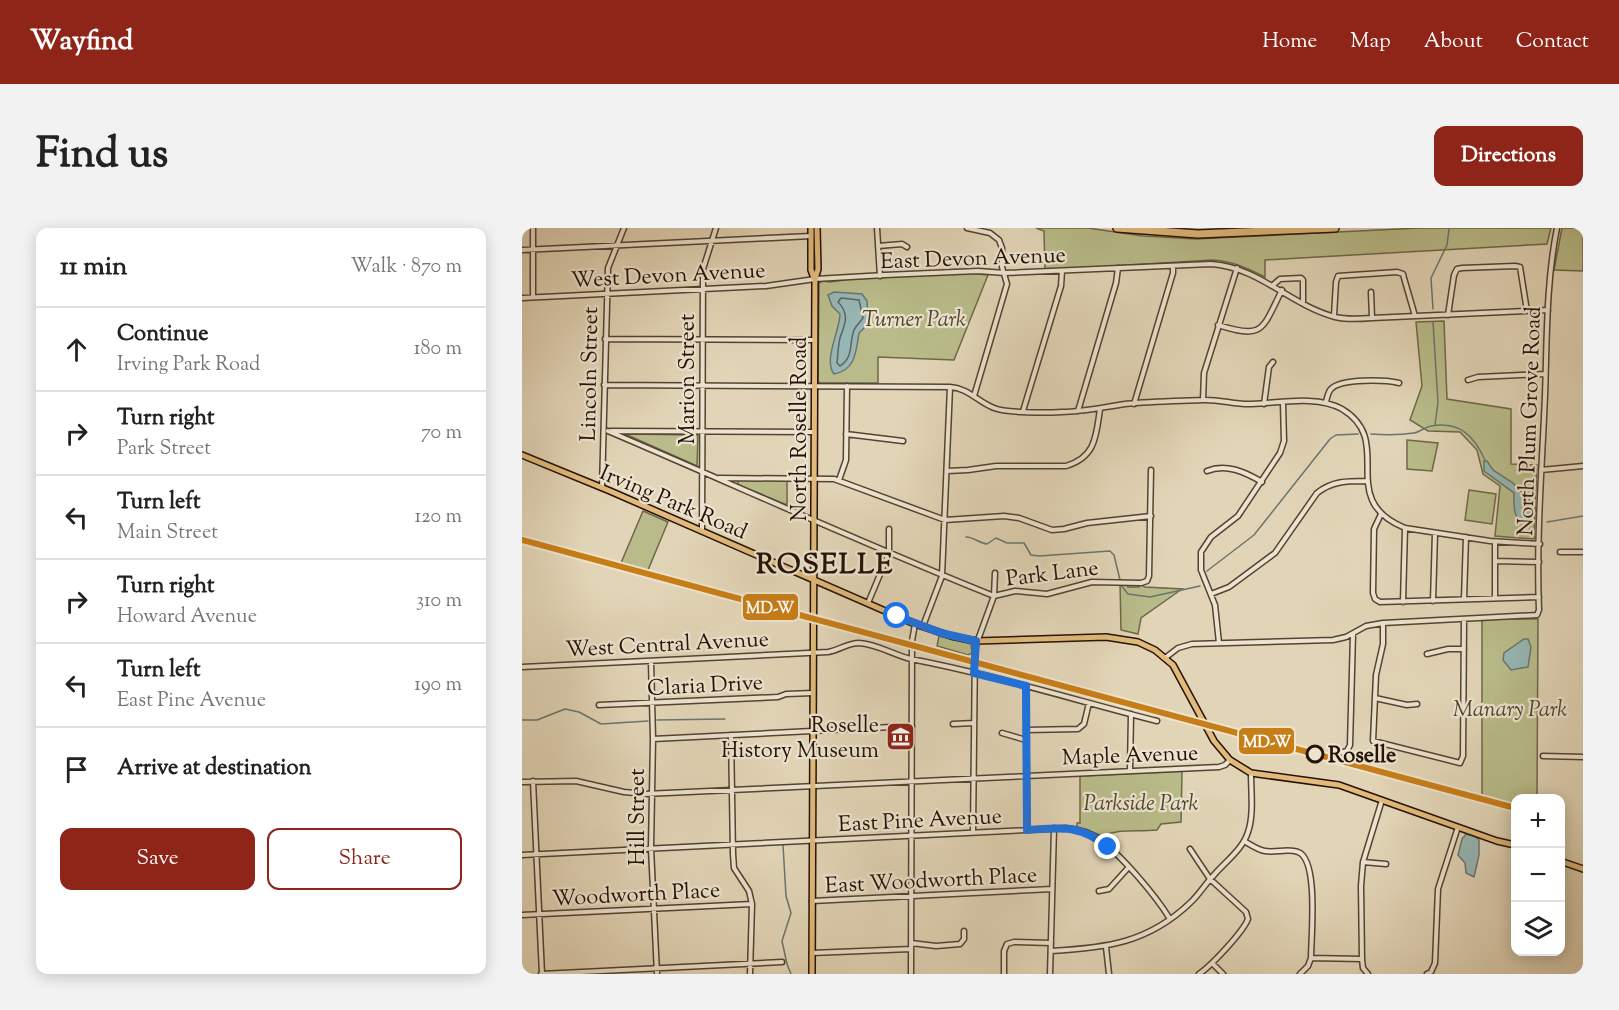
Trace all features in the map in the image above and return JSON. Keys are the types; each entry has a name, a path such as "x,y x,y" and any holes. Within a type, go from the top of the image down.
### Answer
{"highway":[{"path":"1117,228 1198,234 1335,228"}],"main road":[{"name":"North Roselle Road","path":"811,228 811,270 815,279"},
{"name":"North Roselle Road","path":"812,974 814,340 815,279 818,269 817,228"},
{"name":"Irving Park Road","path":"522,455 915,624 951,636 976,641 1116,637 1144,644 1165,658 1179,676 1214,741 1230,760 1251,773 1325,782 1382,799 1511,844"},
{"path":"1565,863 1583,869"}],"street":[{"path":"533,228 533,297"},
{"name":"Lincoln Street","path":"602,488 606,431 604,385 608,268 624,228"},
{"name":"Marion Street","path":"702,531 704,264 716,228"},
{"path":"877,228 880,276"},
{"path":"968,228 990,233 999,240 1002,248 1002,267 1005,273 1006,290 974,396"},
{"name":"North Plum Grove Road","path":"1464,619 1537,615 1539,610 1541,470 1548,310 1551,257 1557,228"},
{"path":"522,250 811,236"},
{"path":"878,246 902,244 907,247"},
{"name":"East Devon Avenue","path":"815,279 978,271 1005,273 1211,264 1237,267 1334,316 1372,318 1548,310"},
{"path":"1134,404 1173,273 1173,266"},
{"path":"1203,400 1204,373 1237,267"},
{"path":"1448,315 1454,275 1456,269 1462,268 1520,267 1527,311"},
{"path":"1078,411 1116,283 1118,268"},
{"path":"1023,411 1061,286 1062,271"},
{"path":"1334,316 1338,276 1397,272 1403,274 1415,316"},
{"path":"1273,285 1280,279 1301,278 1303,280 1303,302"},
{"name":"West Devon Avenue","path":"522,298 766,286 815,279"},
{"path":"1218,326 1242,333 1256,331 1265,322 1282,290"},
{"path":"1371,292 1372,318"},
{"path":"605,339 814,340"},
{"path":"1264,404 1269,367 1273,362"},
{"path":"1468,380 1478,377 1545,374"},
{"path":"1326,402 1331,389 1342,383 1387,380 1399,383"},
{"path":"604,385 950,387 961,389 997,410 1062,412 1134,404 1203,400 1223,400 1243,404 1326,402 1348,414 1364,434 1368,448 1366,481 1372,501 1381,514 1392,523 1404,528 1495,542 1540,544"},
{"path":"839,480 845,464 847,386"},
{"path":"922,626 942,576 950,387"},
{"path":"1219,643 1212,594 1201,570 1200,561 1203,549 1211,537 1238,516 1284,445 1283,403"},
{"path":"947,471 996,466 1073,463 1087,454 1092,447 1097,434 1100,409"},
{"path":"606,431 814,432"},
{"path":"606,431 942,576 994,596"},
{"path":"846,434 903,441"},
{"path":"1541,470 1583,466"},
{"path":"1207,471 1217,468 1230,469 1262,482"},
{"name":"Park Lane","path":"994,596 1016,591 1047,594 1092,582 1142,583 1146,581 1149,576 1151,470"},
{"path":"719,478 839,480 945,520 1004,516 1019,518 1056,530 1087,523 1151,516"},
{"path":"1212,594 1228,587 1275,553 1312,500 1324,488 1337,482 1366,481"},
{"path":"1381,514 1374,529 1373,593 1376,599 1382,602 1403,602 1539,597"},
{"path":"1403,602 1404,528"},
{"path":"868,603 889,553 889,529"},
{"path":"1433,601 1435,533"},
{"path":"1464,599 1466,537"},
{"path":"1495,542 1495,598"},
{"path":"1560,552 1583,552"},
{"path":"1495,561 1540,562"},
{"path":"974,832 976,641 994,596 995,573"},
{"path":"1165,658 1182,646 1333,640 1353,634 1366,626 1383,622 1464,619 1462,756 1460,763 1373,741 1377,669 1384,639 1383,622"},
{"path":"911,974 912,645 915,624"},
{"path":"1339,753 1347,751 1350,745 1353,634"},
{"name":"West Central Avenue","path":"522,667 835,651 858,643 875,646 893,655 941,664 1157,721"},
{"path":"1427,654 1448,649 1464,649"},
{"name":"Hill Street","path":"651,661 653,739 651,848 657,971"},
{"path":"1026,686 1027,830"},
{"name":"Claria Drive","path":"599,705 778,697 786,694 813,693"},
{"path":"1375,698 1407,705 1417,704"},
{"path":"1026,730 1078,729 1084,724 1089,703"},
{"path":"1130,771 1131,714"},
{"path":"953,724 974,723"},
{"path":"653,739 912,726"},
{"path":"1002,733 1026,740"},
{"path":"731,735 732,844 734,868 749,891 752,904 750,974"},
{"path":"1543,756 1583,757"},
{"name":"Maple Avenue","path":"533,781 576,781 630,793 652,794 1219,767 1230,760"},
{"path":"1051,951 1106,947 1140,936 1170,920 1191,902 1244,841 1250,824 1251,773"},
{"path":"522,782 533,781 542,974 657,971 782,962"},
{"path":"1368,974 1363,968 1362,959 1361,886 1363,862 1382,799"},
{"path":"1427,974 1431,972 1434,963 1438,889 1458,827"},
{"path":"1050,974 1054,828"},
{"name":"East Pine Avenue","path":"522,855 1054,828 1074,829 1092,835 1108,847 1157,899 1170,920"},
{"path":"1244,841 1265,851 1298,852 1307,860 1312,883 1311,958 1308,966 1300,974"},
{"path":"1190,849 1210,879 1246,912 1248,919 1243,928 1212,963 1199,974"},
{"path":"1363,862 1386,864"},
{"path":"1099,891 1107,890 1128,868"},
{"name":"East Woodworth Place","path":"812,902 1052,889"},
{"name":"Woodworth Place","path":"522,915 752,904"},
{"path":"812,953 960,944 964,939 964,931"},
{"path":"1004,974 1004,951 1007,944 1014,942 1051,943"},
{"path":"1106,947 1109,974"},
{"path":"1311,958 1362,959"},
{"path":"1212,963 1223,974"}],"green space":[{"path":"1036,228 1088,228 1143,236 1196,239 1420,228 1551,228 1547,244 1265,260 1265,277 1239,266 1212,260 1045,270 1044,231"},
{"path":"1562,228 1583,228 1583,271 1554,270"},
{"name":"Turner Park","path":"969,273 988,275 954,360 878,357 878,383 820,383 818,381 819,283 851,279"},
{"path":"1444,321 1447,399 1511,409 1511,464 1537,465 1534,539 1495,536 1500,486 1483,474 1477,450 1460,432 1428,431 1410,420 1422,386 1416,322"},
{"path":"625,434 698,435 697,466"},
{"path":"1407,440 1438,443 1432,471 1407,469"},
{"path":"740,479 787,480 787,505 739,485 737,481"},
{"path":"1469,490 1496,494 1492,524 1465,520"},
{"path":"643,511 668,522 648,570 621,563"},
{"path":"1120,583 1127,583 1128,587 1139,587 1139,584 1145,587 1182,589 1141,618 1138,634 1121,630"},
{"name":"Manary Park","path":"1482,619 1538,619 1537,794 1511,794 1511,803 1482,796"},
{"path":"939,636 971,644 972,653 968,655 937,646"},
{"name":"Parkside Park","path":"1182,771 1181,822 1161,824 1157,830 1123,831 1102,836 1086,829 1077,829 1077,823 1080,823 1080,776"}],"water":[{"path":"834,292 862,294 867,301 868,316 872,317 859,333 856,353 851,364 841,372 834,374 830,361 840,314 832,306 828,295"},
{"path":"1484,461 1487,461 1493,470 1513,483 1530,501 1531,522 1529,524 1519,520 1515,513 1514,493 1484,471"},
{"path":"1524,639 1528,639 1531,647 1528,667 1511,670 1503,660 1504,653"},
{"path":"1466,834 1475,836 1479,840 1479,855 1474,877 1466,873 1465,863 1458,855 1462,839"}],"waterway":[{"path":"1433,309 1431,278 1447,245 1449,229"},
{"path":"1433,322 1438,402 1435,425"},
{"path":"1371,434 1409,434 1431,426 1450,426 1458,428 1471,437 1485,460"},
{"path":"1207,571 1254,535 1330,439 1336,435 1358,434"},
{"path":"1547,522 1583,516"},
{"path":"966,537 987,544 996,538 1007,543 1024,543 1031,555 1039,556 1110,551 1114,555 1120,580"},
{"path":"1120,584 1128,594 1150,597 1200,586"},
{"path":"522,720 537,720 565,709 579,712 601,724 648,721"},
{"path":"657,720 725,719"},
{"path":"783,845 786,896 791,913 782,941 791,974"}],"railway":[{"path":"727,599 803,618"}],"transit line":[{"name":"MD-W","path":"522,540 1511,807"}],"place":[{"name":"Roselle History Museum","path":"900,737"},
{"name":"Roselle","path":"1315,754"}],"district":[{"name":"ROSELLE","path":"825,563"}],"route":[{"path":"897,616 941,633 976,641 974,673 1026,686 1027,830 1061,827 1074,829 1092,835 1108,847"}]}
